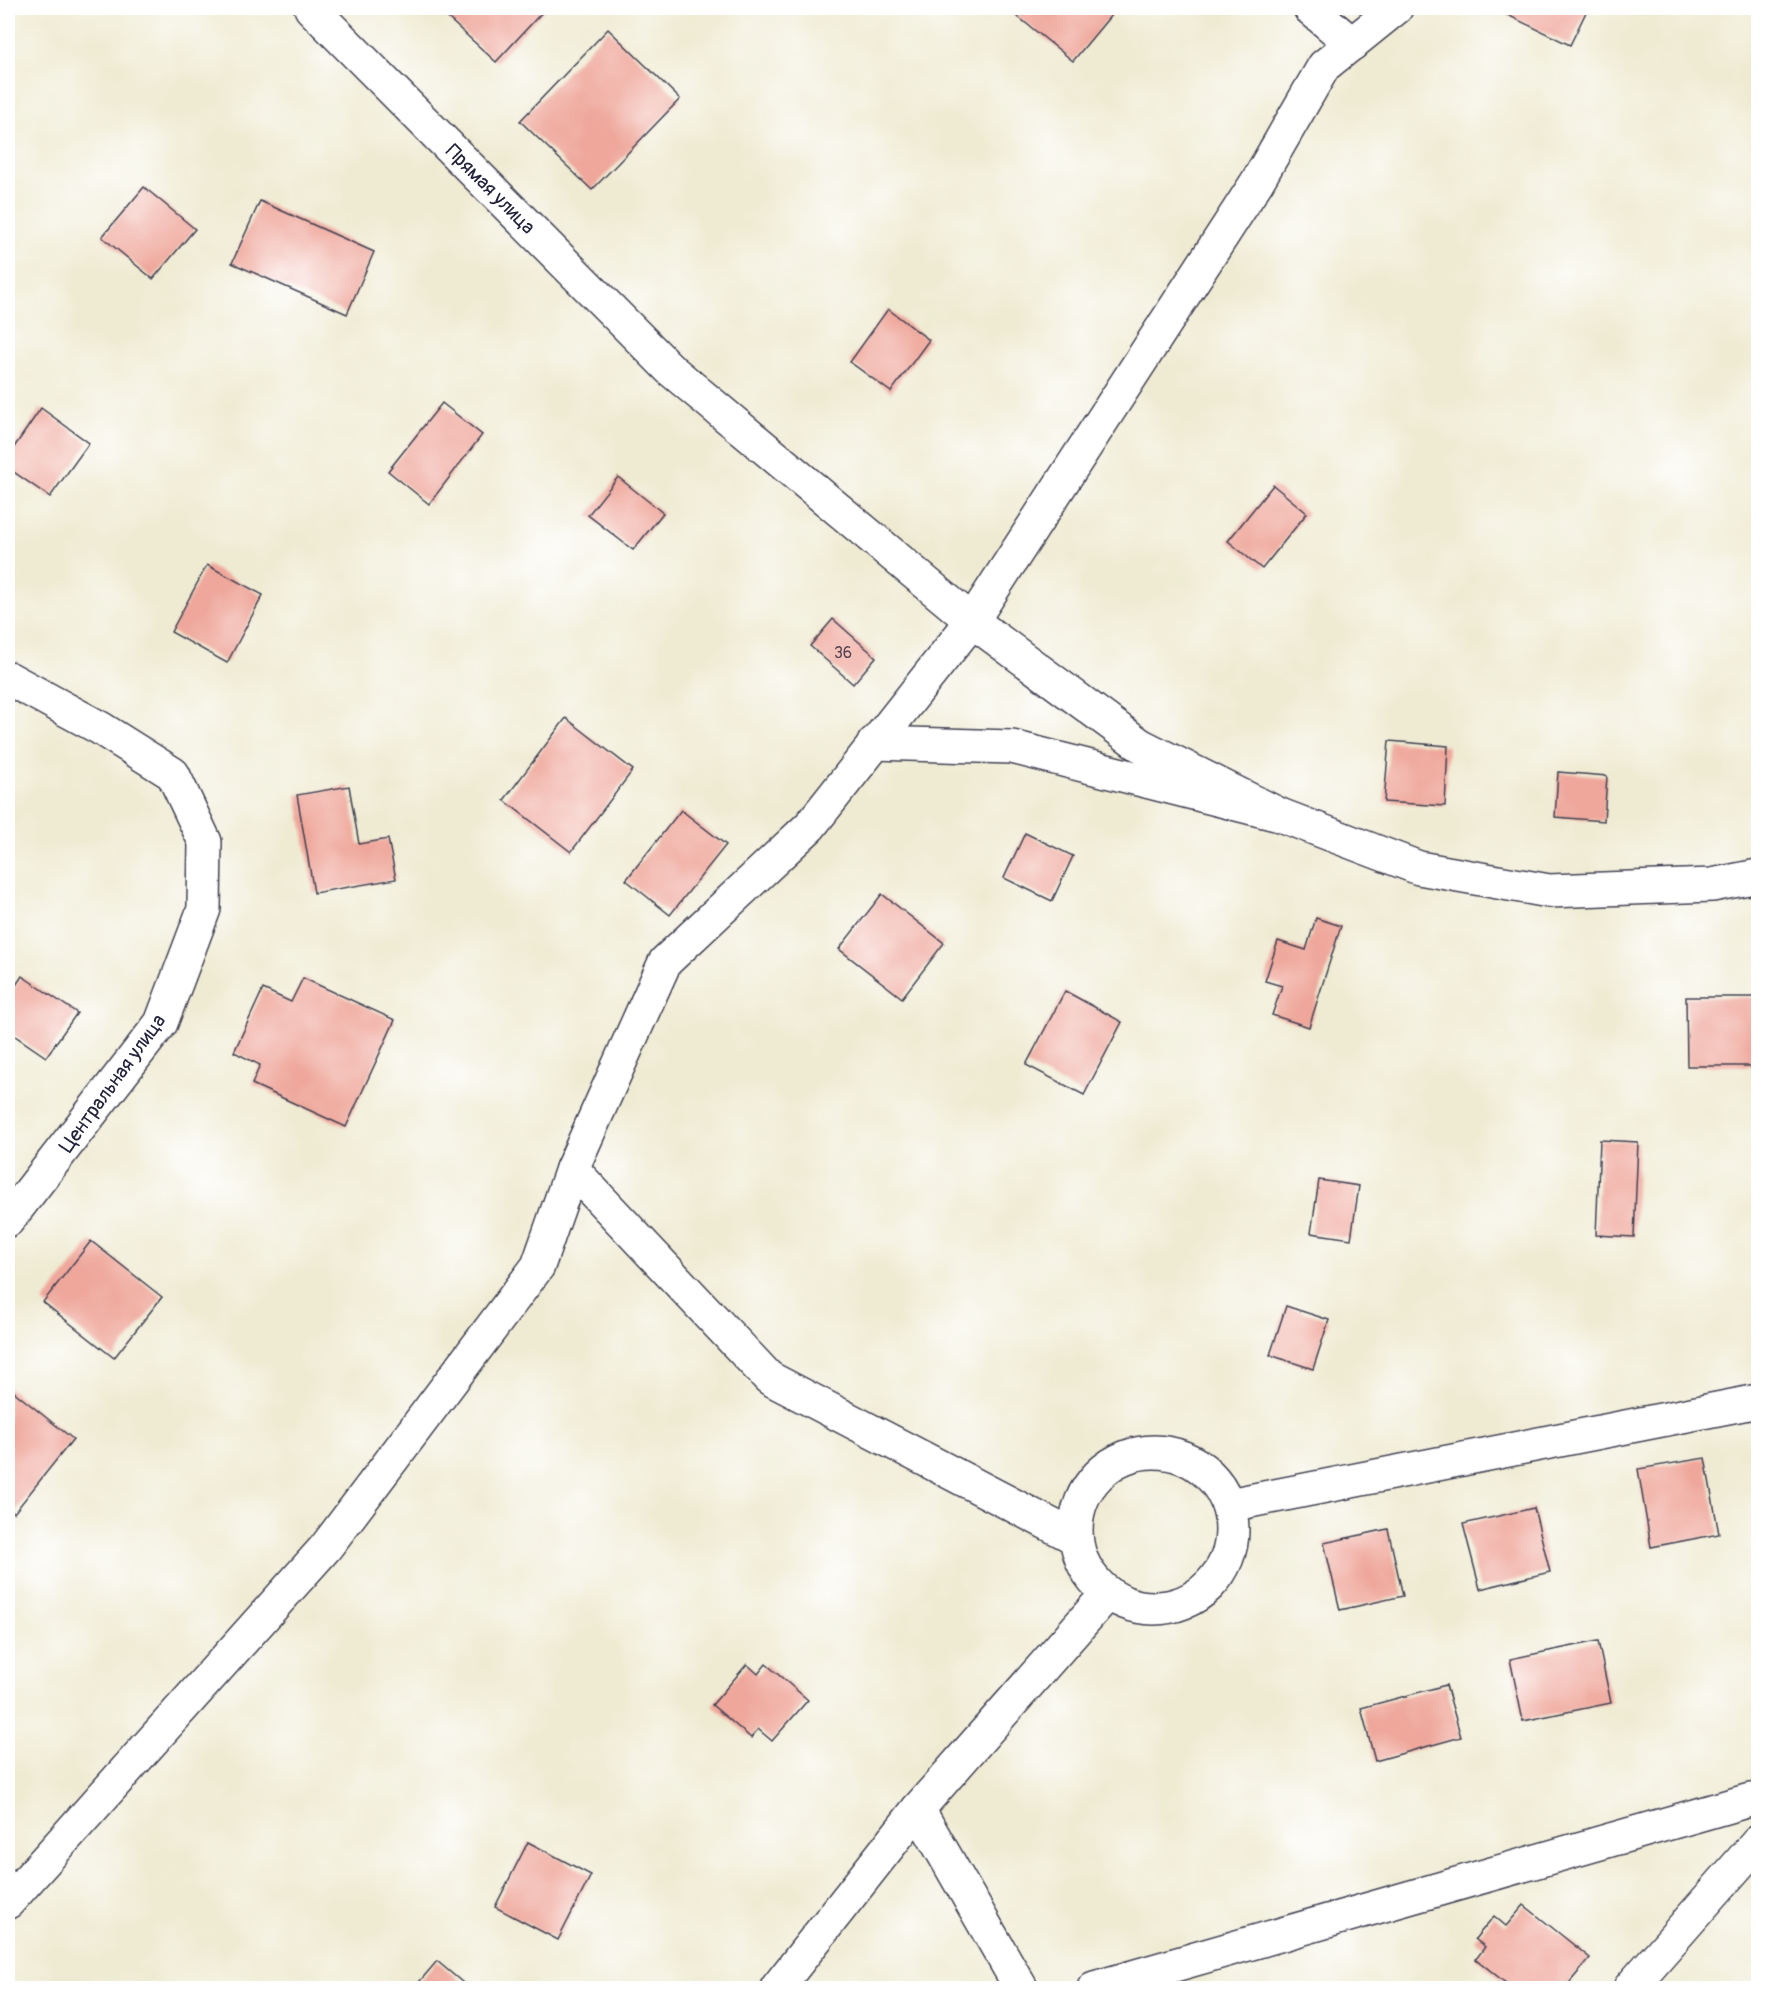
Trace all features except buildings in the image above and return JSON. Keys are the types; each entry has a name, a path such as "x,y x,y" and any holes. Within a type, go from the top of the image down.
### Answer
{"street":[{"name":"Прямая улица","path":"310,8 671,370 972,621 1140,745 1280,815"},
{"path":"1310,8 1352,44"},
{"path":"8,1902 326,1547 538,1266 572,1169 665,962 810,826 972,621 1244,202 1324,66 1396,8"},
{"name":"Центральная улица","path":"8,678 99,728 172,774 206,842 204,909 161,1023 8,1220"},
{"path":"874,743 1012,747 1280,815 1419,868 1549,891 1712,885 1758,876"},
{"path":"572,1169 769,1378 1076,1538"},
{"path":"1229,1505 1758,1401"},
{"path":"1150,1452 1175,1454 1198,1465 1217,1483 1229,1505 1233,1530 1228,1554 1217,1576 1200,1593 1178,1604 1153,1608 1129,1604 1108,1593 1092,1578 1082,1559 1076,1538 1078,1513 1087,1489 1103,1470 1125,1457 1150,1452"},
{"path":"777,1989 918,1809 1108,1593"},
{"path":"1094,1989 1758,1799"},
{"path":"918,1809 1021,1989"},
{"path":"1630,1989 1758,1842"}]}
